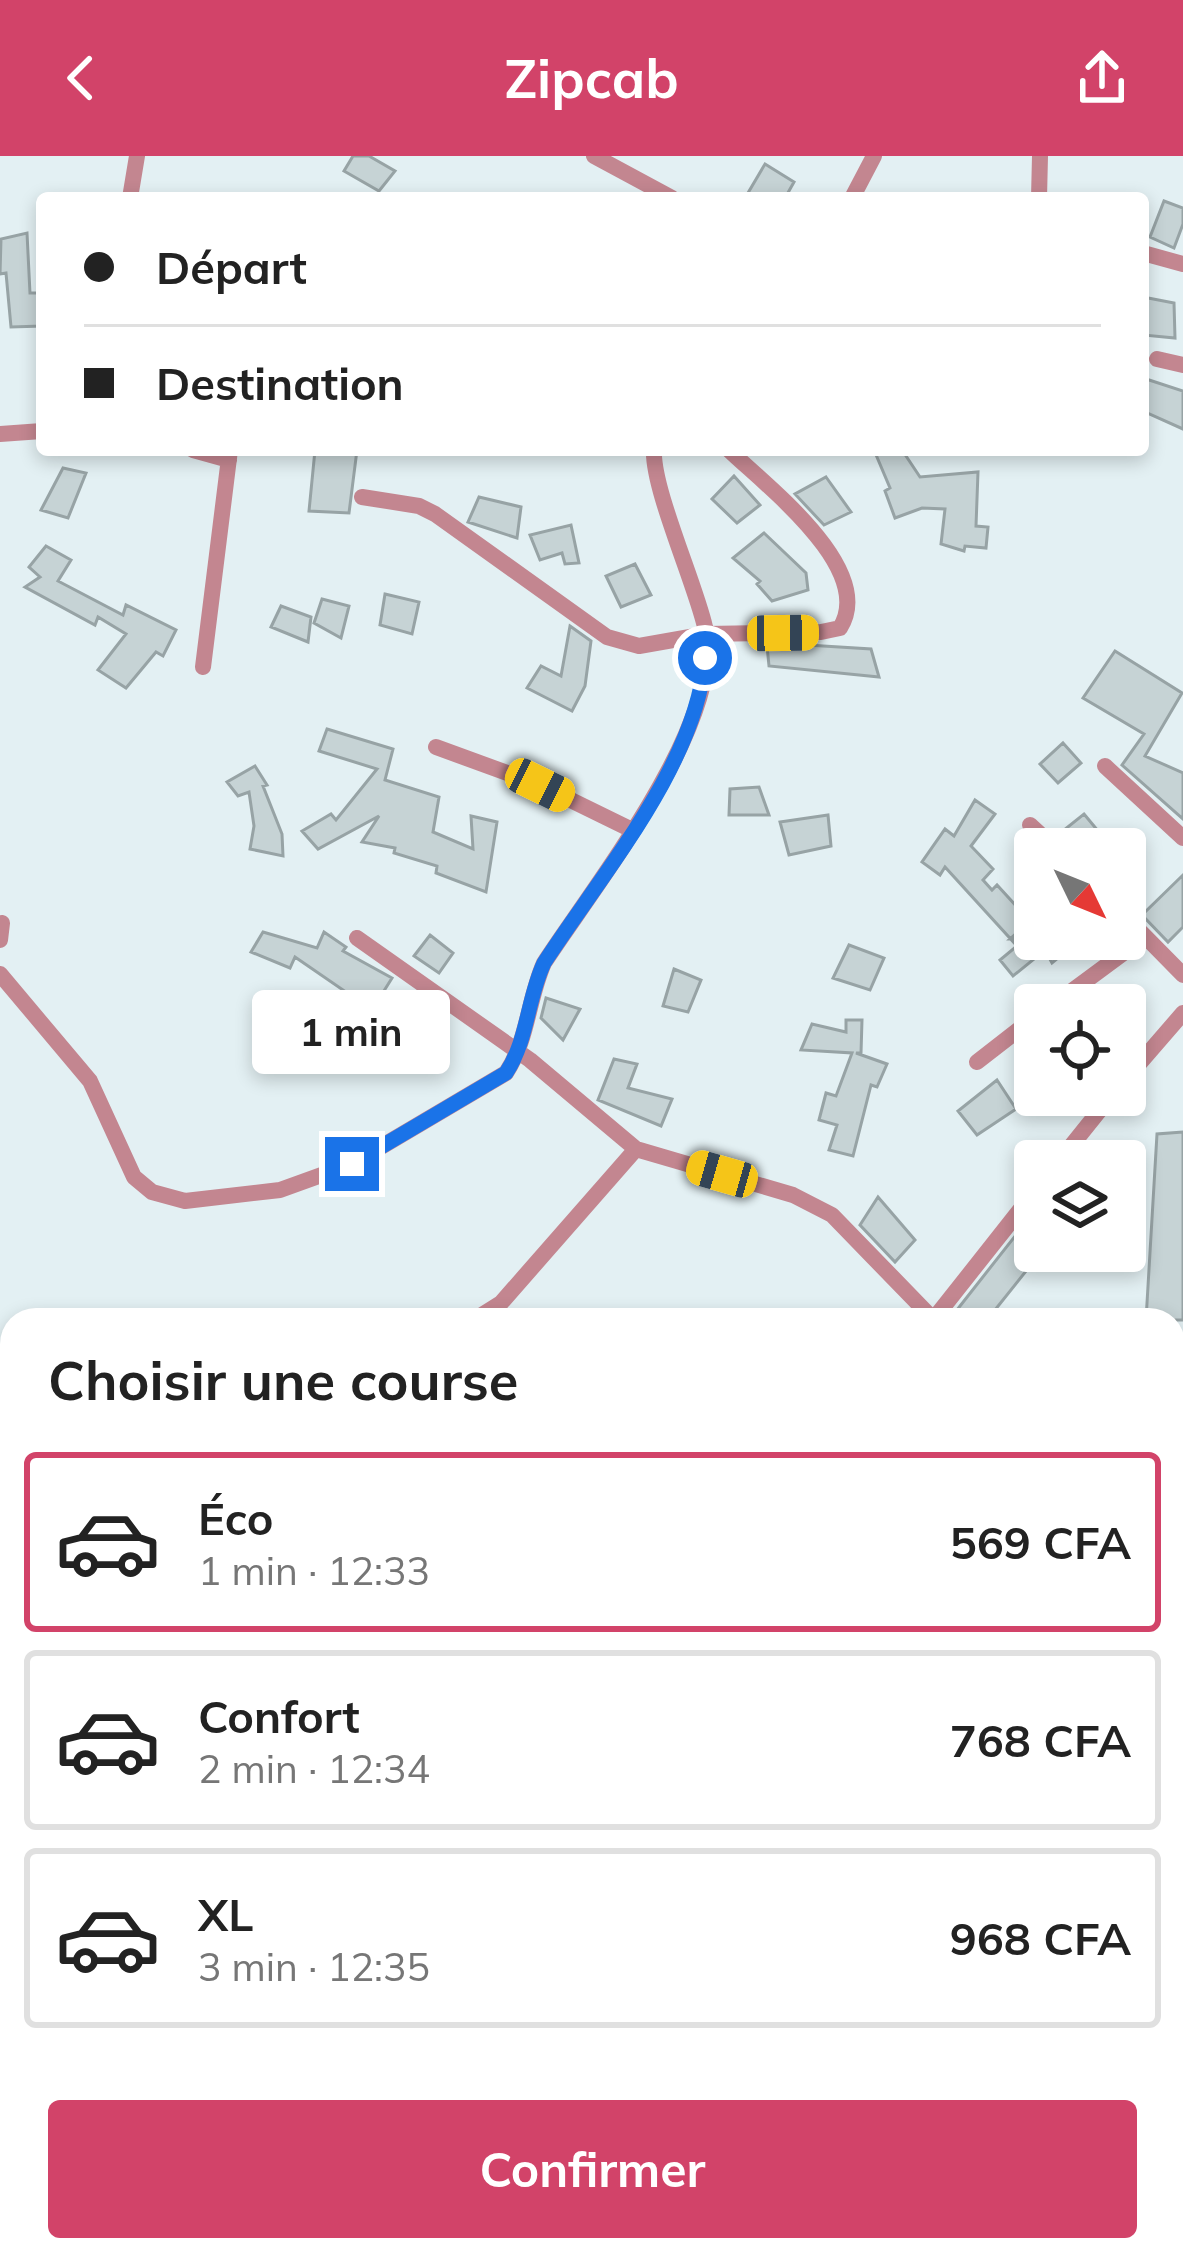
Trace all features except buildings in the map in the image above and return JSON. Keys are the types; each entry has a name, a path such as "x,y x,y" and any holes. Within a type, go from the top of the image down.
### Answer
{"street":[{"path":"131,192 137,156"},
{"path":"594,156 661,192"},
{"path":"854,192 874,156"},
{"path":"1039,192 1040,156"},
{"path":"1149,255 1183,264"},
{"path":"1157,359 1183,365"},
{"path":"0,434 36,431"},
{"path":"203,667 229,456"},
{"path":"0,974 90,1081 134,1177 152,1192 185,1202 280,1190 352,1164 506,1073 519,1054 532,988 544,963 632,830 692,724 703,683 707,634 656,456"},
{"path":"362,496 419,506 435,514 607,637 625,644 707,634 840,628 847,595 831,558 808,524 735,456"},
{"path":"436,747 540,785 632,830"},
{"path":"1105,766 1183,838"},
{"path":"1030,825 1033,828"},
{"path":"0,940 2,923"},
{"path":"357,938 519,1054 636,1149 811,1202 832,1215 922,1308"},
{"path":"1146,938 1183,975"},
{"path":"1081,984 1114,960"},
{"path":"1146,1056 1183,1013"},
{"path":"977,1062 1014,1033"},
{"path":"1076,1140 1095,1116"},
{"path":"493,1308 636,1149"},
{"path":"942,1308 1014,1218"}],"route":[{"path":"352,1164 506,1073 519,1054 532,988 544,963 653,796 692,724 705,658"}]}
